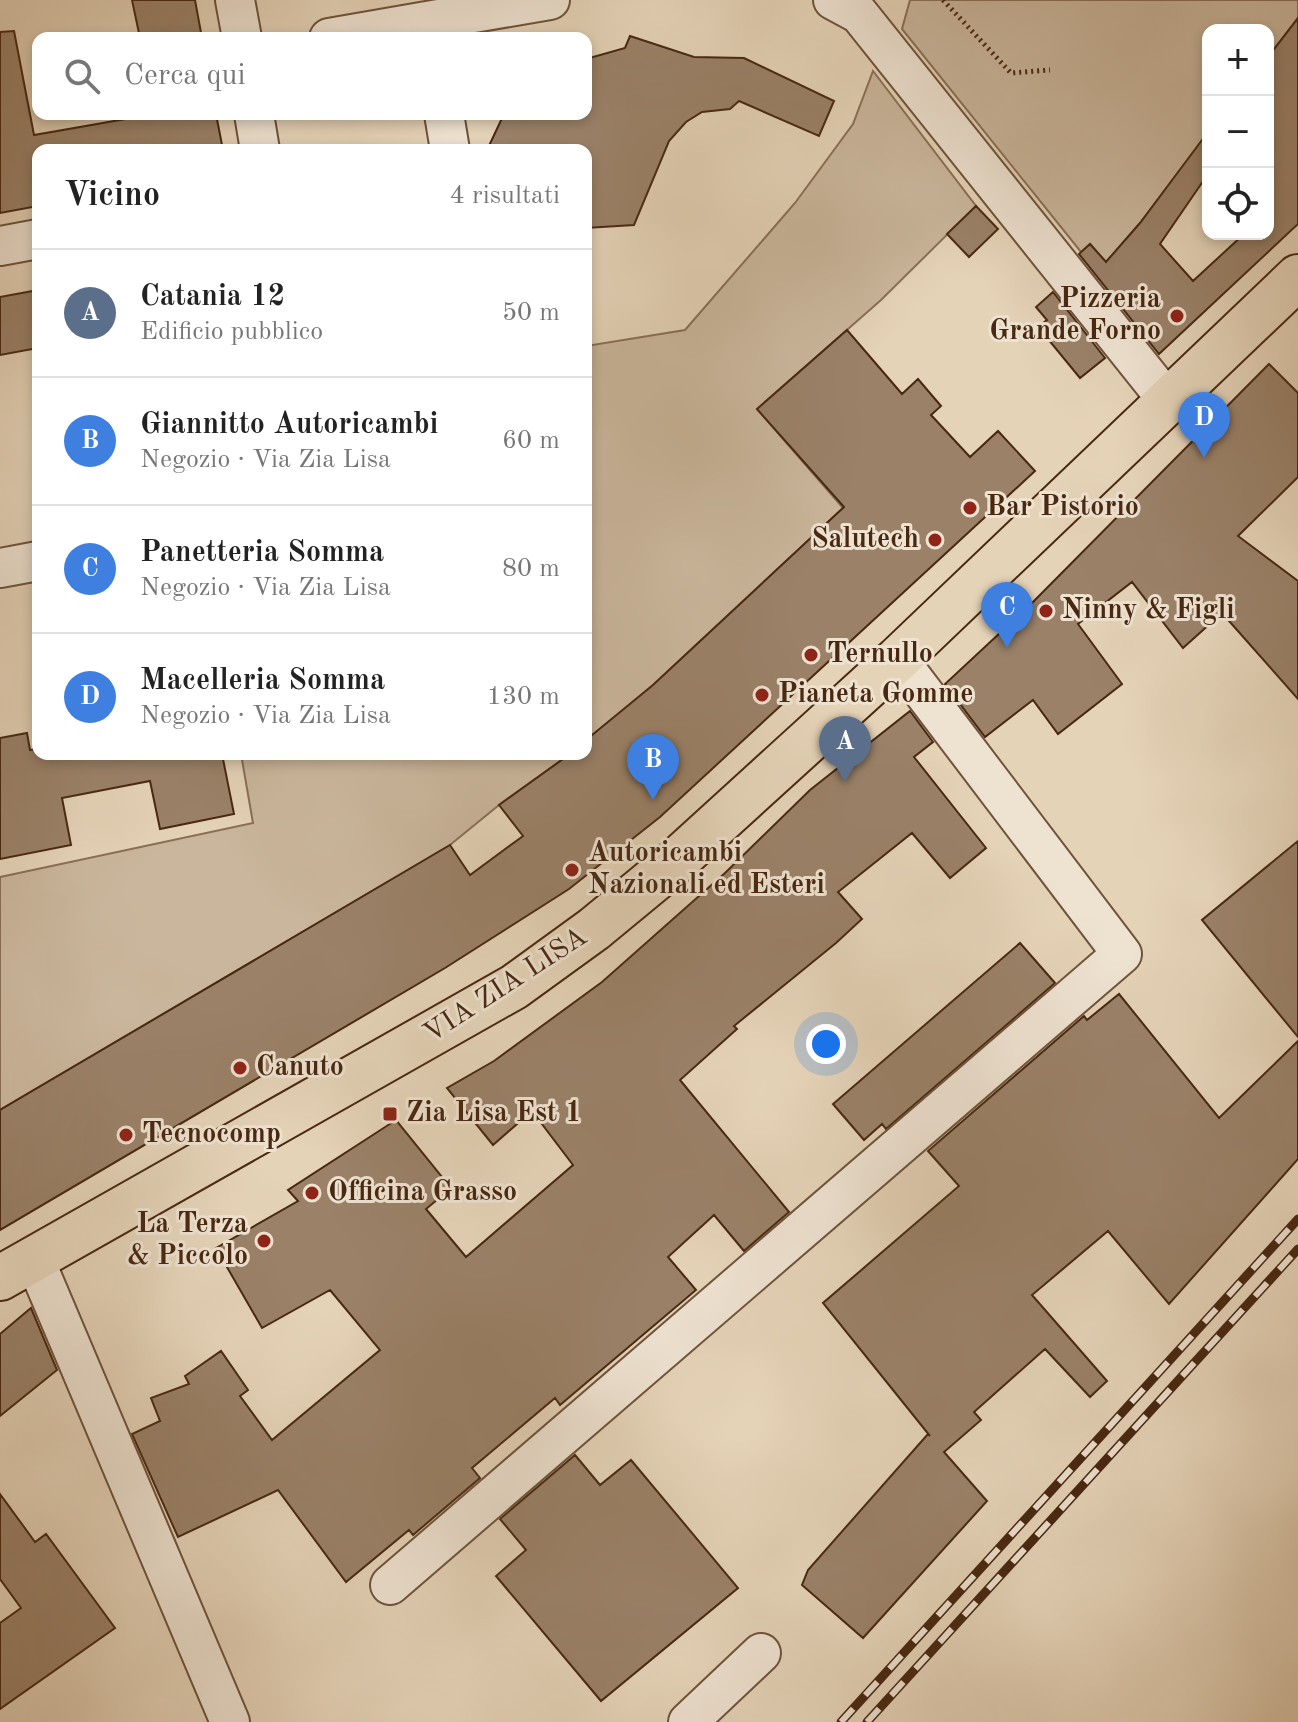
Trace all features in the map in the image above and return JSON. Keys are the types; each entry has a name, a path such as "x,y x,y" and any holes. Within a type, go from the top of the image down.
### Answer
{"main road":[{"name":"VIA ZIA LISA","path":"17,1268 514,987 594,929 674,863 898,659 1298,277"}],"street":[{"path":"235,0 241,32"},
{"path":"403,32 428,30 550,0"},
{"path":"833,0 859,14 1168,401"},
{"path":"255,120 259,144"},
{"path":"445,120 449,144"},
{"path":"0,246 32,240"},
{"path":"390,1585 1122,954 898,659"},
{"path":"17,1268 230,1722"},
{"path":"688,1722 761,1653"}],"path":[{"path":"943,0 1011,73 1050,70"}],"shaded area":[{"path":"910,0 1298,0 1298,18 1274,49 1274,24 1202,24 1202,142 1106,262 1090,244 1081,252 902,29"},
{"path":"873,71 976,206 881,300 757,409 843,508 653,685 592,737 592,345 685,330 795,203 853,124"},
{"path":"242,760 562,760 450,845 0,1110 0,877 253,823"}],"building":[{"path":"132,0 195,0 201,32 139,32"},
{"path":"1298,18 1298,224 1159,354 1079,254 1090,244 1106,262 1140,223 1202,140 1202,183 1160,244 1193,281 1237,240 1274,240 1274,49"},
{"path":"14,31 34,135 120,120 217,120 222,144 32,144 32,207 0,213 0,32"},
{"path":"630,36 694,57 744,58 834,101 819,136 739,101 730,109 702,112 686,122 669,141 634,225 592,228 592,144 490,144 501,120 592,120 592,57 625,48"},
{"path":"976,206 998,229 969,257 947,234"},
{"path":"32,291 32,349 0,355 0,297"},
{"path":"1053,292 1105,358 1080,378 1038,327 1047,320 1036,307"},
{"path":"847,330 902,394 918,379 941,406 931,415 970,457 998,431 1035,471 660,817 569,889 445,968 0,1230 0,1110 450,845 470,875 523,836 499,805 562,760 592,760 592,735 653,685 844,507 757,409"},
{"path":"1269,364 1298,393 1298,477 1238,536 1298,581 1298,699 1222,613 1183,648 1132,582 1078,624 1122,684 1058,734 1033,700 985,737 945,684 1030,605"},
{"path":"910,711 933,742 914,757 986,848 950,878 912,833 838,892 862,919 734,1026 737,1029 680,1080 789,1212 744,1251 714,1215 668,1257 696,1290 560,1405 555,1398 472,1468 480,1478 413,1535 409,1530 346,1582 278,1490 178,1537 132,1434 160,1421 151,1398 189,1384 185,1376 221,1351 248,1390 240,1396 272,1440 380,1350 330,1290 262,1328 216,1248 298,1201 288,1190 396,1120 451,1188 426,1209 466,1257 573,1165 532,1111 493,1145 447,1088 494,1061 602,982 725,873 810,790"},
{"path":"27,733 32,760 223,760 234,814 160,829 150,781 62,798 71,845 0,859 0,738"},
{"path":"1298,841 1298,1037 1202,920"},
{"path":"1020,943 1055,983 886,1129 882,1124 864,1140 833,1104"},
{"path":"1119,994 1219,1118 1298,1041 1298,1159 1169,1304 1108,1231 1032,1295 1107,1381 1090,1397 1045,1349 974,1412 981,1420 944,1452 987,1501 863,1638 802,1585 808,1570 928,1434 930,1436 823,1303 959,1186 928,1151 1084,1016 1087,1020"},
{"path":"31,1308 57,1370 0,1416 0,1334"},
{"path":"575,1455 600,1485 631,1460 738,1588 601,1701 496,1576 526,1550 500,1519"},
{"path":"0,1494 35,1542 46,1534 115,1628 0,1709 0,1623 21,1608 0,1579"}],"railway":[{"path":"841,1722 1298,1219"},
{"path":"867,1722 1298,1249"}],"place":[{"name":"Pizzeria Grande Forno","path":"1177,316"},
{"name":"Macelleria Somma","path":"1204,458"},
{"name":"Bar Pistorio","path":"970,508"},
{"name":"Salutech","path":"935,540"},
{"name":"Ninny & Figli","path":"1046,611"},
{"name":"Panetteria Somma","path":"1007,648"},
{"name":"Ternullo","path":"811,655"},
{"name":"Pianeta Gomme","path":"762,695"},
{"name":"Catania 12","path":"845,782"},
{"name":"Giannitto Autoricambi","path":"653,800"},
{"name":"Autoricambi Nazionali ed Esteri","path":"572,870"},
{"name":"Canuto","path":"240,1068"},
{"name":"Zia Lisa Est 1","path":"390,1114"},
{"name":"Tecnocomp","path":"126,1135"},
{"name":"Officina Grasso","path":"312,1193"},
{"name":"La Terza & Piccolo","path":"264,1241"}]}
